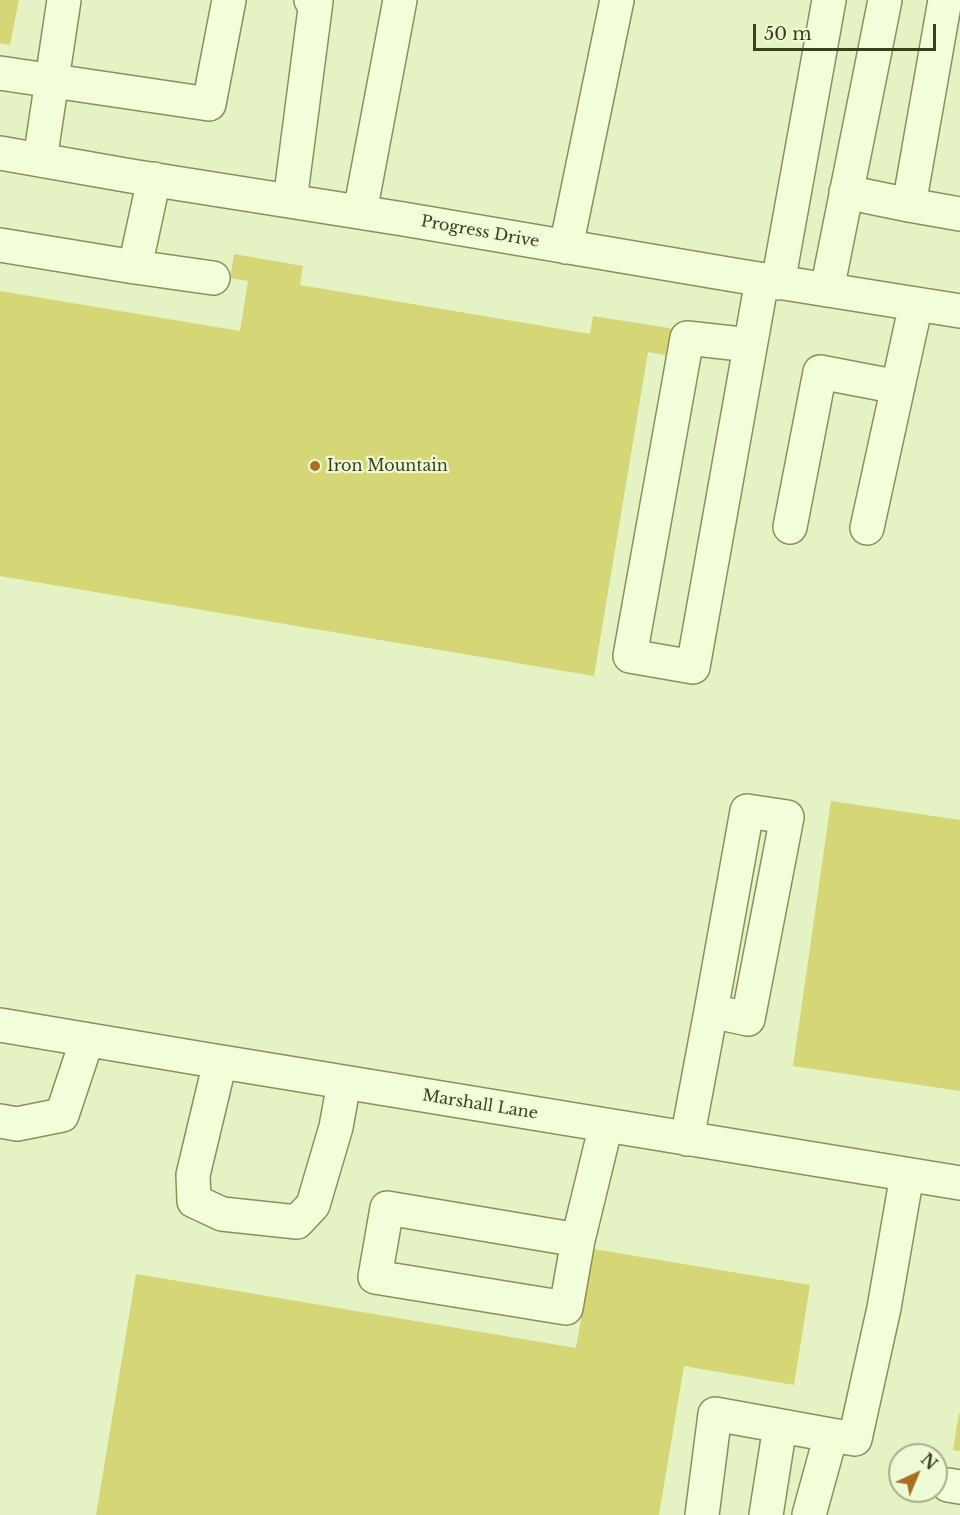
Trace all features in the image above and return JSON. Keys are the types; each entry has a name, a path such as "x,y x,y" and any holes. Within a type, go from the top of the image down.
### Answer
{"street":[{"path":"40,160 64,0"},
{"path":"0,73 210,104 229,0"},
{"path":"290,201 316,1 311,0"},
{"path":"360,212 400,0"},
{"path":"566,247 617,0"},
{"path":"750,345 687,338 630,656 693,667 750,345 770,281 829,0"},
{"path":"827,291 885,0"},
{"path":"909,205 945,0"},
{"name":"Progress Drive","path":"0,153 827,291 960,311"},
{"path":"135,267 154,179"},
{"path":"846,192 960,214"},
{"path":"0,245 213,278"},
{"path":"867,528 916,304"},
{"path":"790,527 820,372 898,387"},
{"path":"687,1139 747,811 787,817 748,1019 711,1011"},
{"name":"Marshall Lane","path":"0,1024 344,1083 960,1183"},
{"path":"0,1121 16,1124 62,1114 87,1040"},
{"path":"220,1062 193,1175 194,1201 222,1214 297,1222 313,1205 336,1127 344,1083"},
{"path":"578,1240 387,1208 375,1277 566,1308 578,1240 606,1125"},
{"path":"702,1515 715,1414 855,1439 884,1308 907,1175"},
{"path":"766,1515 780,1426"},
{"path":"809,1515 831,1435"}],"building":[{"path":"0,0 19,0 10,45 0,43"},
{"name":"Iron Mountain","path":"234,254 303,266 300,285 590,334 593,316 675,329 670,356 648,352 594,676 0,576 0,291 240,331 248,281 230,278"},
{"path":"831,801 960,820 960,1091 793,1066"},
{"path":"593,1249 810,1285 794,1385 684,1366 659,1515 96,1515 136,1274 576,1348"},
{"path":"960,1414 960,1451 953,1450"}],"place":[{"name":"Iron Mountain","path":"315,466"}]}
